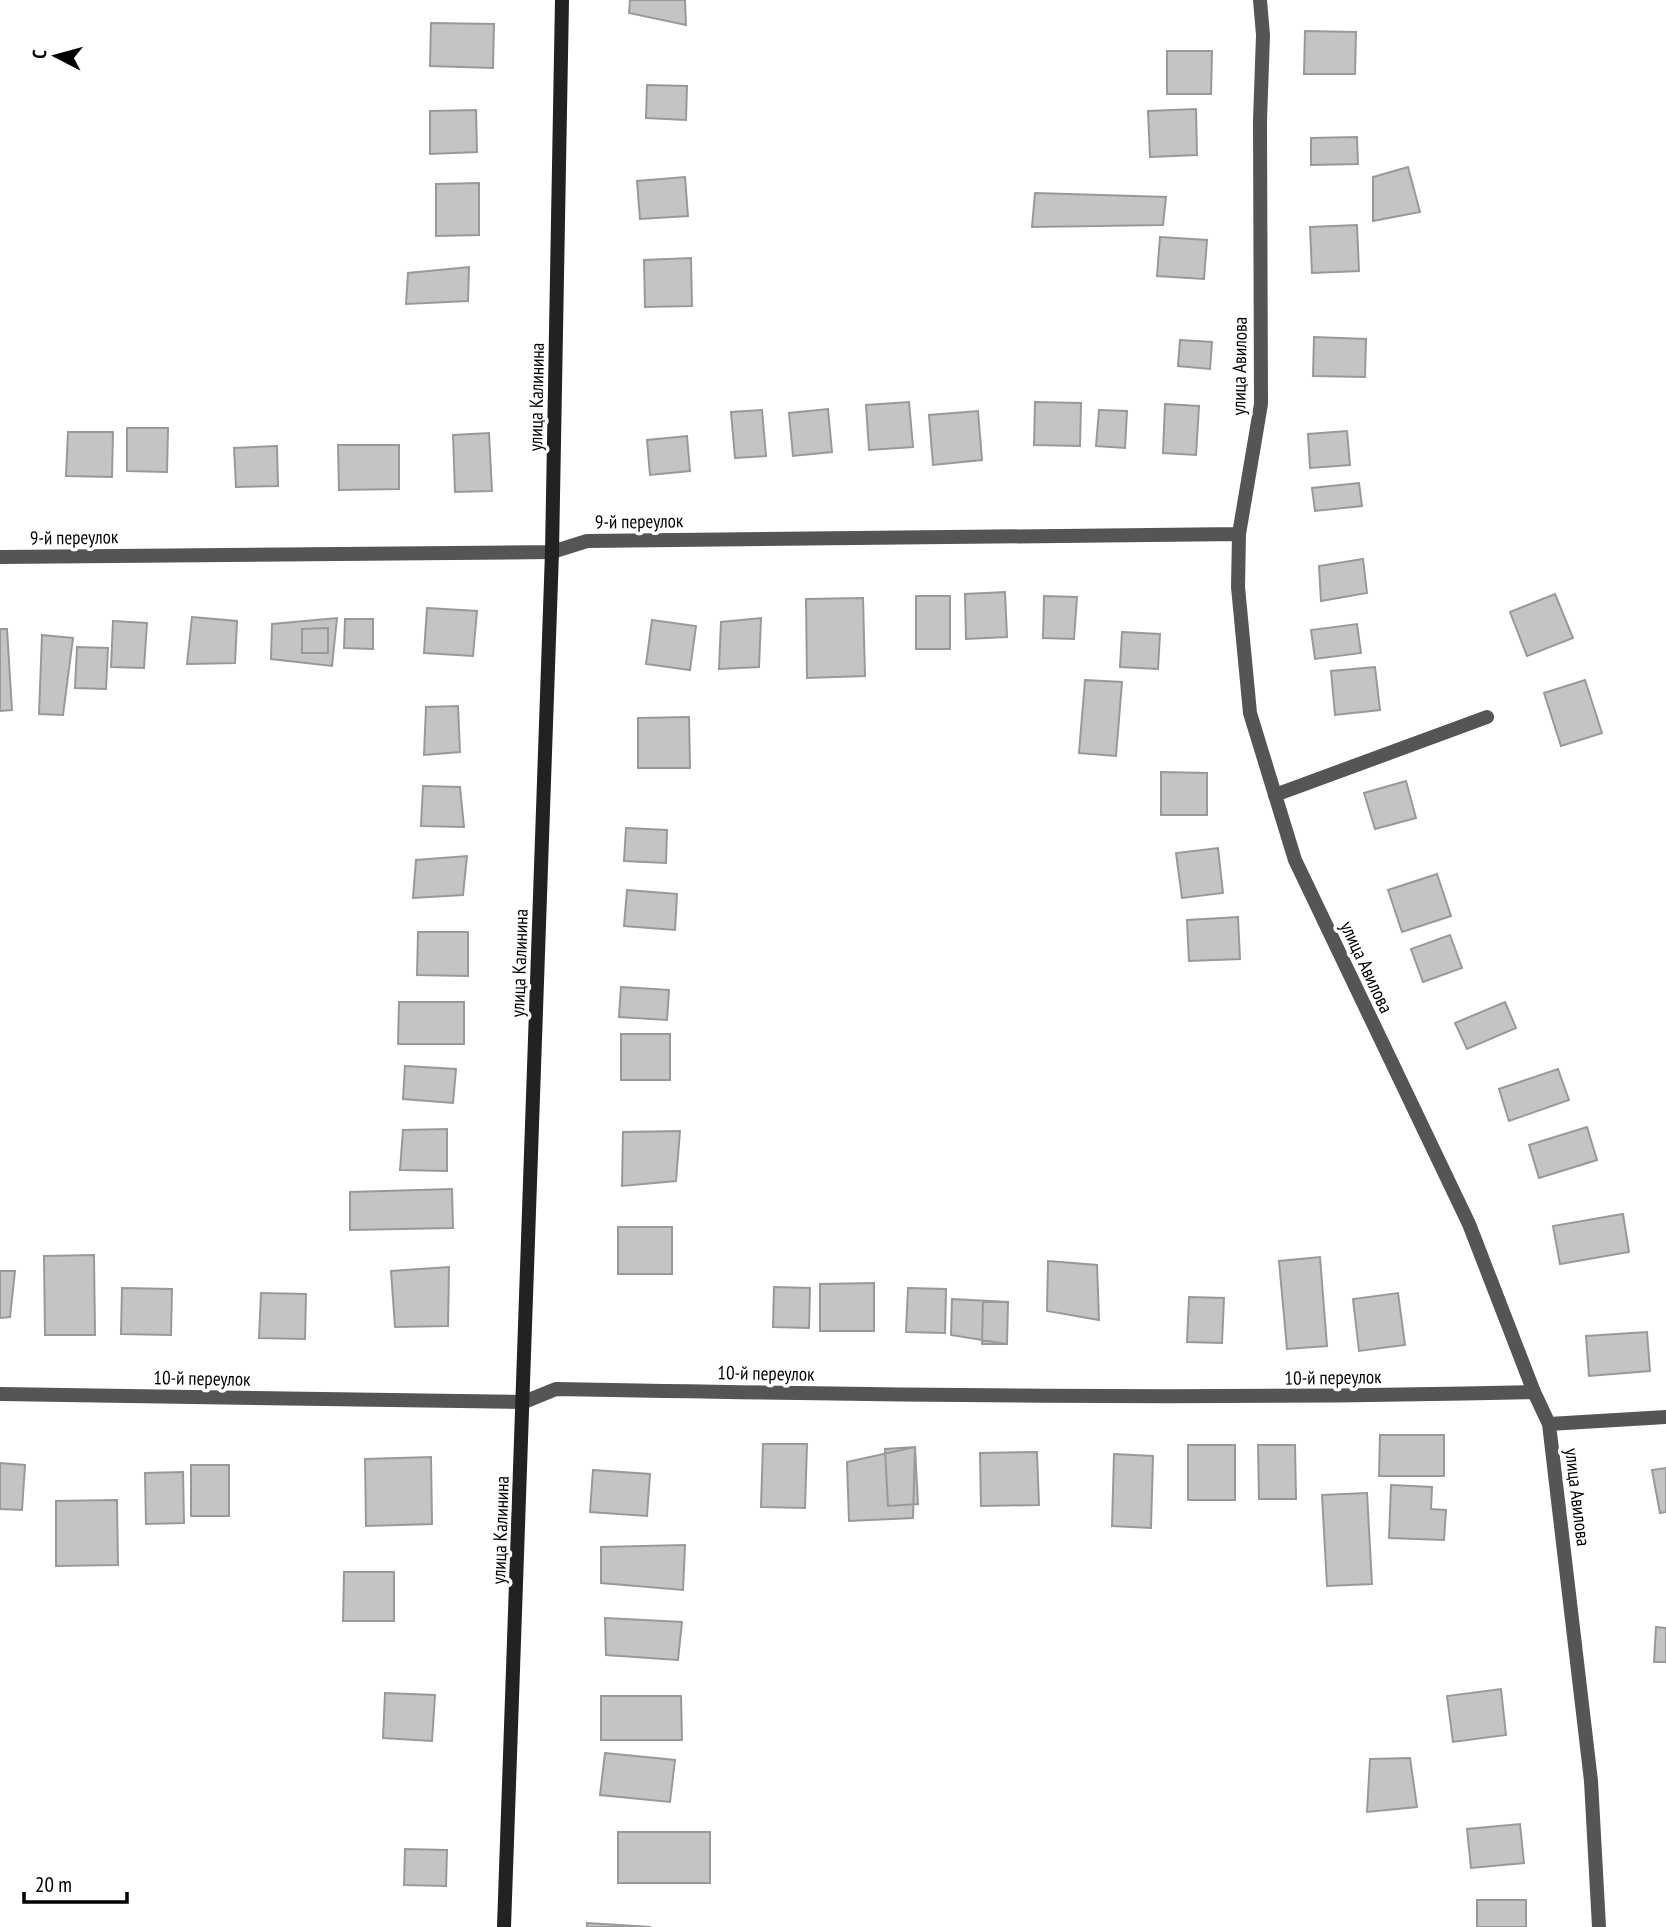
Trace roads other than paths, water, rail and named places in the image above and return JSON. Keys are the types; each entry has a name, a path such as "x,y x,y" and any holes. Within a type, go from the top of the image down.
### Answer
{"main road":[{"name":"улица Калинина","path":"504,1927 552,552 562,0"}],"street":[{"name":"улица Авилова","path":"1260,0 1263,35 1260,121 1261,404 1239,534 1238,587 1250,713 1295,860 1469,1224 1549,1424 1591,1781 1599,1927"},
{"name":"9-й переулок","path":"0,557 552,552 587,541 1239,534"},
{"path":"1275,795 1487,717"},
{"name":"10-й переулок","path":"0,1394 524,1402 556,1389 1042,1398 1338,1397 1534,1392"},
{"path":"1549,1424 1666,1417"}]}
